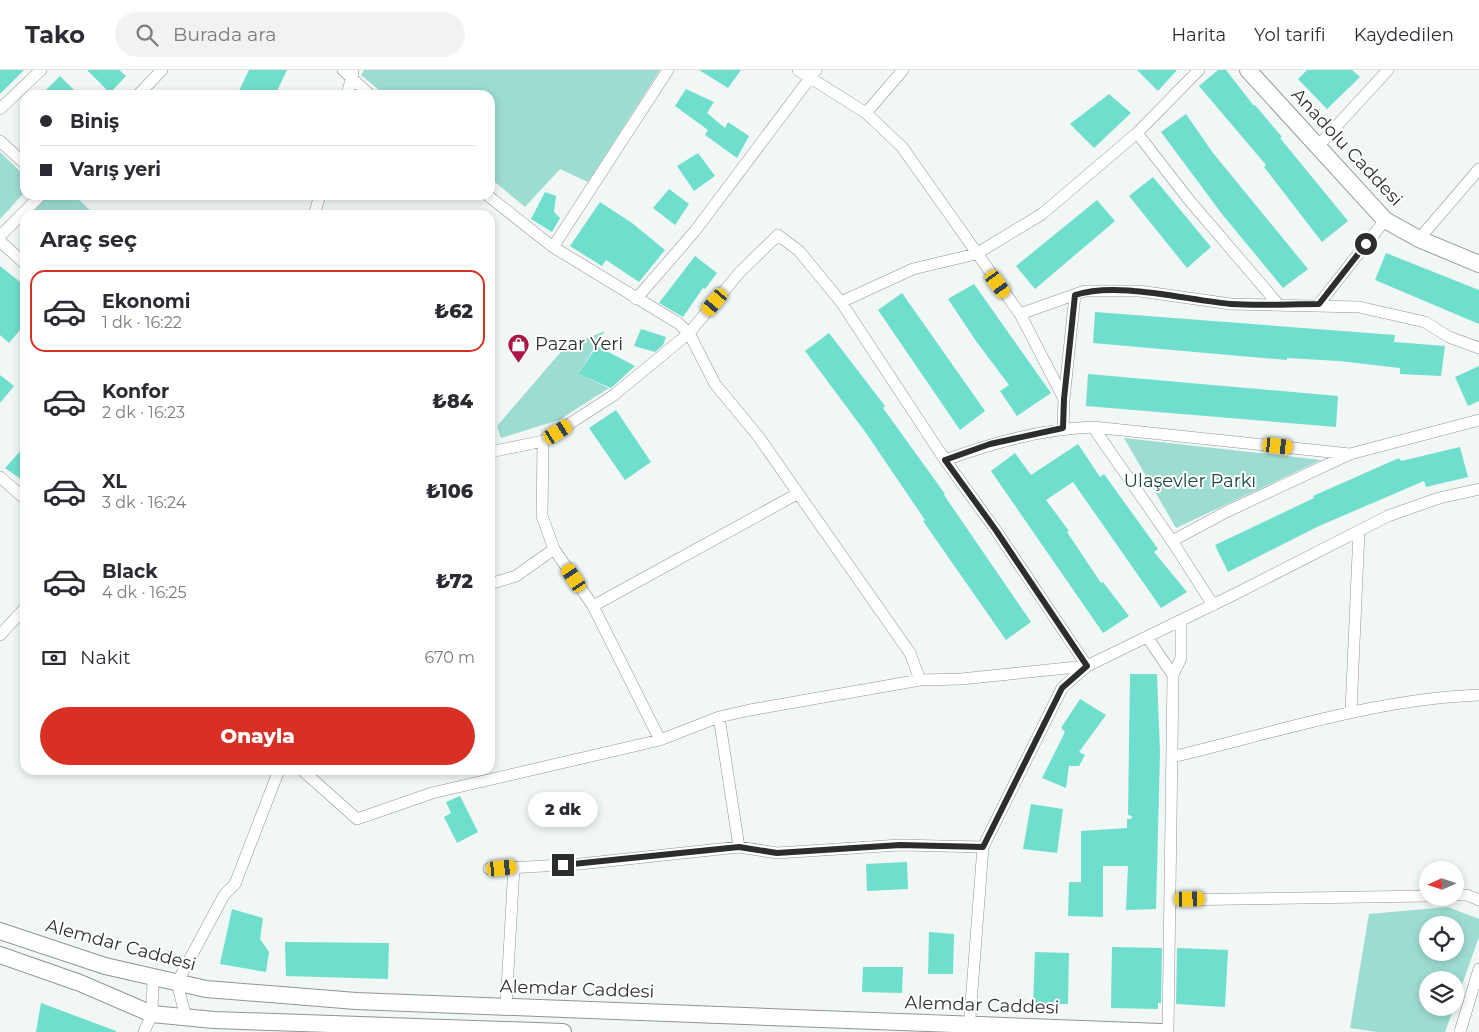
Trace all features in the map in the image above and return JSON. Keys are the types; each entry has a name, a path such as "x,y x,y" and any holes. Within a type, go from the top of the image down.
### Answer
{"main road":[{"name":"Anadolu Caddesi","path":"1248,70 1385,220 1419,239 1479,264"},
{"name":"Alemdar Caddesi","path":"0,931 105,966 206,989 356,1001 506,1006 969,1028 1161,1032"},
{"path":"0,955 80,984 152,1014 186,1018 485,1029 501,1032 563,1032"}],"street":[{"path":"0,109 41,70"},
{"path":"143,90 162,70"},
{"path":"553,246 668,70"},
{"path":"798,70 813,74 866,113 902,147 1020,314 1064,399"},
{"path":"866,113 903,70"},
{"path":"841,302 913,269 976,254 1042,214 1137,133 1199,70"},
{"path":"1318,146 1388,70"},
{"path":"347,90 349,72"},
{"path":"349,72 365,90"},
{"path":"636,299 695,231 813,74"},
{"path":"1137,133 1189,200 1278,304"},
{"path":"0,141 20,159"},
{"path":"1419,239 1479,169"},
{"path":"26,210 36,200"},
{"path":"493,200 553,246 636,299 678,323 689,333 715,384 758,436 910,653 920,680"},
{"path":"0,236 20,216"},
{"path":"1319,304 1385,220"},
{"path":"495,451 543,441 614,395 689,333 740,272 778,236 799,251 841,302 945,460 995,529 1087,666"},
{"path":"0,241 20,259"},
{"path":"1020,314 1084,292 1139,292 1231,304 1319,304 1359,307 1425,322 1449,337 1479,348"},
{"path":"1063,428 1064,399 1075,295"},
{"path":"1172,541 1226,512 1350,454 1400,439 1479,420"},
{"path":"945,460 990,444 1063,428 1093,427 1350,454"},
{"path":"1093,427 1172,541 1212,605"},
{"path":"543,441 542,516 554,549 594,606 660,740"},
{"path":"0,477 20,495"},
{"path":"969,1028 983,847 1062,688 1087,666 1181,621 1388,516 1439,498 1479,489"},
{"path":"594,606 797,494"},
{"path":"1351,711 1359,531"},
{"path":"495,582 516,576 554,549"},
{"path":"0,636 20,614"},
{"path":"1168,1032 1173,675 1181,658 1181,621"},
{"path":"1147,637 1173,675"},
{"path":"308,775 357,819 432,793 660,740 720,717 920,680 961,679 1087,666"},
{"path":"1172,757 1351,711 1440,696 1479,695"},
{"path":"720,717 739,847"},
{"path":"186,1018 177,983 224,895 235,884 276,775"},
{"path":"489,869 580,864 739,847 777,853 900,845 983,847"},
{"path":"506,1006 514,867"},
{"path":"1464,895 1479,900"},
{"path":"1170,900 1419,896"},
{"path":"1460,1032 1479,969"},
{"path":"144,1032 152,1014 153,977"}],"green space":[{"path":"364,70 660,70 588,182 560,169 525,207 495,182 495,90 379,90 361,75"},
{"path":"0,152 20,171 20,197 0,219"},
{"path":"43,200 79,200 90,210 34,210"},
{"path":"605,331 578,374 609,388 559,420 501,438 497,426 565,347"},
{"name":"Ulaşevler Parkı","path":"1124,438 1321,460 1176,528"},
{"path":"1448,907 1479,919 1479,937 1464,979 1464,971 1419,971 1419,1016 1451,1016 1445,1032 1377,1032 1350,1028 1369,914"}],"building":[{"path":"0,70 24,70 0,94"},
{"path":"87,70 119,70 126,76 113,90 107,90"},
{"path":"249,70 287,70 277,90 239,90"},
{"path":"699,70 741,70 728,88"},
{"path":"1137,70 1177,70 1158,91"},
{"path":"1218,70 1226,70 1348,221 1322,242 1264,167 1266,165 1199,86"},
{"path":"1307,70 1352,70 1360,77 1327,109 1298,79"},
{"path":"60,76 74,90 46,90"},
{"path":"686,89 714,102 707,113 725,128 728,122 749,136 737,158 705,135 708,130 675,106"},
{"path":"1109,94 1131,113 1094,148 1070,124"},
{"path":"1186,114 1213,153 1308,269 1283,288 1222,214 1161,132"},
{"path":"698,153 715,176 694,191 677,166"},
{"path":"1153,177 1211,247 1187,268 1129,196"},
{"path":"669,189 689,204 675,225 653,208"},
{"path":"545,192 556,196 554,212 560,218 552,232 531,219"},
{"path":"1097,200 1115,221 1035,289 1016,266"},
{"path":"600,202 632,223 665,250 639,282 606,260 602,266 570,246"},
{"path":"1386,253 1479,290 1479,324 1375,280"},
{"path":"695,256 717,273 705,289 703,288 683,317 659,303"},
{"path":"0,266 20,282 20,330 9,343 0,335"},
{"path":"974,284 1051,393 1017,416 1000,391 1009,385 948,299"},
{"path":"902,293 985,411 960,430 878,310"},
{"path":"1095,312 1395,335 1394,342 1445,346 1441,376 1400,374 1400,368 1339,361 1287,358 1287,360 1093,343"},
{"path":"641,329 666,337 663,345 655,352 634,346"},
{"path":"829,333 885,406 883,408 945,494 1031,622 1006,640 923,521 925,520 866,433 805,351"},
{"path":"597,346 635,366 611,388 578,374"},
{"path":"1479,366 1479,401 1468,406 1455,377"},
{"path":"1088,374 1338,396 1336,427 1086,406"},
{"path":"0,375 14,386 0,403"},
{"path":"616,410 651,462 625,480 589,428"},
{"path":"1078,444 1100,477 1104,474 1158,549 1154,552 1187,592 1161,608 1073,482 1046,500 1069,531 1067,532 1101,583 1103,582 1129,616 1103,633 991,471 1015,453 1031,475"},
{"path":"1460,447 1468,477 1426,487 1424,481 1319,526 1228,572 1215,545 1314,498 1313,496 1399,458 1401,461"},
{"path":"20,452 20,478 5,468"},
{"path":"1130,674 1157,674 1160,753 1156,909 1126,910 1128,866 1103,866 1103,917 1068,916 1069,882 1081,882 1081,831 1127,828 1127,819 1131,819 1132,816 1128,815"},
{"path":"1080,699 1106,715 1079,752 1085,755 1079,766 1069,766 1066,788 1042,778 1065,732 1061,728"},
{"path":"460,796 478,832 457,843 444,817 451,813 446,802"},
{"path":"1031,804 1063,809 1057,853 1023,849"},
{"path":"907,862 908,889 867,891 866,864"},
{"path":"232,909 263,918 260,939 269,952 266,972 220,964"},
{"path":"929,932 954,934 953,974 928,974"},
{"path":"285,942 389,943 388,979 286,976"},
{"path":"1112,947 1162,948 1161,1003 1158,1003 1158,1009 1111,1008"},
{"path":"1177,948 1228,950 1225,1007 1176,1004"},
{"path":"1035,952 1069,953 1068,1004 1033,1004"},
{"path":"863,967 903,967 902,993 862,992"},
{"path":"41,1003 116,1031 116,1032 36,1032"}],"place":[{"name":"Pazar Yeri","path":"519,363"}],"route":[{"path":"563,865 739,847 777,853 900,845 983,847 1012,784 1062,688 1087,666 995,529 945,460 990,444 1063,428 1064,399 1075,295 1084,292 1139,292 1231,304 1319,304 1366,244"}]}
